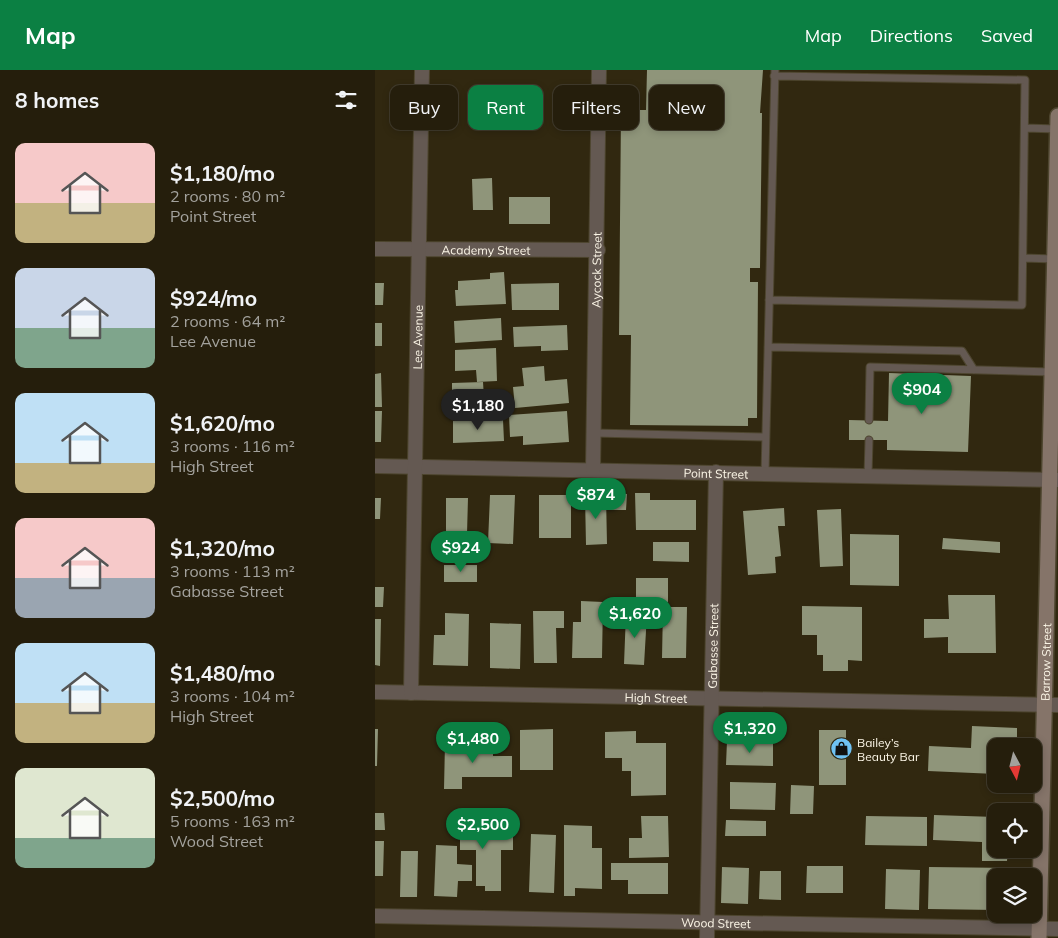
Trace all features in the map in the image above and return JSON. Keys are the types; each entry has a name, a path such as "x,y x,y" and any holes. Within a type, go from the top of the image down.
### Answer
{"main road":[{"name":"Barrow Street","path":"1039,934 1052,705 1052,372 1057,259 1058,116"}],"street":[{"name":"Lee Avenue","path":"411,692 422,70"},
{"name":"Aycock Street","path":"593,470 599,70"},
{"name":"Academy Street","path":"375,249 597,250"},
{"name":"Point Street","path":"375,466 1053,480"},
{"name":"Gabasse Street","path":"707,938 716,472"},
{"name":"High Street","path":"375,692 1052,705"},
{"name":"Wood Street","path":"375,916 707,922 1039,934 1058,929"}],"lane":[{"path":"765,473 769,300 775,73 1025,80 1023,305 769,300"},
{"path":"1025,128 1058,129"},
{"path":"1023,258 1057,259"},
{"path":"768,347 962,350 974,370"},
{"path":"869,420 870,367 1052,372"},
{"path":"594,434 766,437"},
{"path":"868,476 869,440"}],"building":[{"path":"647,70 763,70 760,113 762,113 760,268 750,268 750,282 758,282 757,418 748,418 748,426 630,425 631,335 619,335 621,130 639,130 639,110 646,110"},
{"path":"492,178 493,210 473,210 472,179"},
{"path":"509,197 550,197 550,224 509,224"},
{"path":"504,272 506,304 456,306 455,290 458,290 458,281 490,279 490,273"},
{"path":"375,283 384,283 383,305 375,305"},
{"path":"559,283 559,310 512,310 511,284"},
{"path":"501,318 502,340 455,343 454,321"},
{"path":"375,323 382,323 382,346 375,346"},
{"path":"567,325 568,350 541,351 541,346 514,347 513,327"},
{"path":"496,348 497,381 477,382 476,370 455,371 455,350"},
{"path":"544,366 545,381 567,379 569,403 515,408 513,387 524,386 522,368"},
{"path":"381,373 382,407 375,407 375,374"},
{"path":"889,373 971,376 968,452 887,450 887,440 849,440 849,420 888,421"},
{"path":"483,382 484,398 489,397 490,415 473,416 472,407 452,408 452,383"},
{"path":"375,411 382,411 381,442 375,442"},
{"path":"567,411 569,442 523,445 523,436 510,437 509,415"},
{"path":"503,420 504,441 453,443 453,421"},
{"path":"611,493 627,494 626,510 610,510"},
{"path":"635,493 650,493 650,500 696,500 696,530 636,530"},
{"path":"490,495 515,495 513,544 488,543"},
{"path":"539,495 571,495 571,538 539,538"},
{"path":"585,496 606,496 607,544 586,545"},
{"path":"375,498 381,498 380,519 375,519"},
{"path":"446,498 468,498 467,534 446,534"},
{"path":"784,508 785,526 778,526 781,556 775,557 776,573 748,575 743,511"},
{"path":"841,509 843,566 820,567 817,510"},
{"path":"850,534 899,535 899,586 850,585"},
{"path":"465,535 476,535 476,547 465,547"},
{"path":"943,538 1000,542 1000,553 942,549"},
{"path":"653,542 689,542 689,562 653,561"},
{"path":"444,565 477,565 477,582 444,582"},
{"path":"636,578 668,578 668,602 636,601"},
{"path":"375,587 384,587 383,607 375,607"},
{"path":"948,595 995,595 996,653 948,653 948,637 924,638 924,619 949,619"},
{"path":"581,601 603,602 602,658 572,658 573,622 581,622"},
{"path":"802,606 862,607 862,661 848,660 848,671 823,671 823,655 817,655 817,635 802,635"},
{"path":"663,607 687,607 686,658 662,658"},
{"path":"533,611 564,611 564,628 556,628 557,663 534,663"},
{"path":"445,613 469,614 468,666 433,665 434,635 445,635"},
{"path":"626,613 647,614 644,665 624,664"},
{"path":"375,619 381,619 380,666 375,665"},
{"path":"490,623 521,624 520,669 490,668"},
{"path":"972,726 1017,728 1017,738 987,738 987,774 928,771 929,746 971,748"},
{"path":"375,729 378,729 377,766 375,766"},
{"path":"553,729 553,770 520,770 520,730"},
{"path":"819,730 846,730 846,785 819,785"},
{"path":"636,731 636,743 666,743 666,795 631,796 631,771 622,771 622,758 605,758 605,732"},
{"path":"727,741 773,742 773,766 726,765"},
{"path":"445,743 493,744 493,756 512,756 512,777 462,777 462,789 444,789"},
{"path":"730,782 776,783 775,810 730,809"},
{"path":"791,785 814,786 813,814 790,814"},
{"path":"454,810 473,810 473,834 513,834 513,850 501,850 501,891 485,891 485,886 476,886 476,850 460,850 460,834 454,834"},
{"path":"375,813 384,813 385,830 375,830"},
{"path":"934,815 987,817 987,858 1007,858 1007,861 982,861 982,842 933,840"},
{"path":"641,816 668,816 669,857 629,858 629,838 642,838"},
{"path":"866,816 927,817 927,846 865,845"},
{"path":"726,820 766,821 766,836 725,836"},
{"path":"564,825 592,826 592,848 602,848 602,889 575,888 575,896 564,896"},
{"path":"531,834 556,835 554,893 529,892"},
{"path":"375,841 384,841 383,876 375,876"},
{"path":"436,845 457,846 457,864 472,865 472,881 458,881 457,897 434,896"},
{"path":"401,851 418,851 417,897 400,897"},
{"path":"611,863 668,863 668,894 628,894 628,880 611,880"},
{"path":"807,866 843,866 843,893 806,893"},
{"path":"722,867 749,868 748,904 721,903"},
{"path":"929,867 1014,868 987,868 987,910 928,909"},
{"path":"886,869 920,870 919,910 885,909"},
{"path":"760,871 781,871 781,900 759,899"}],"place":[{"name":"Bailey’s Beauty Bar","path":"841,749"}]}
